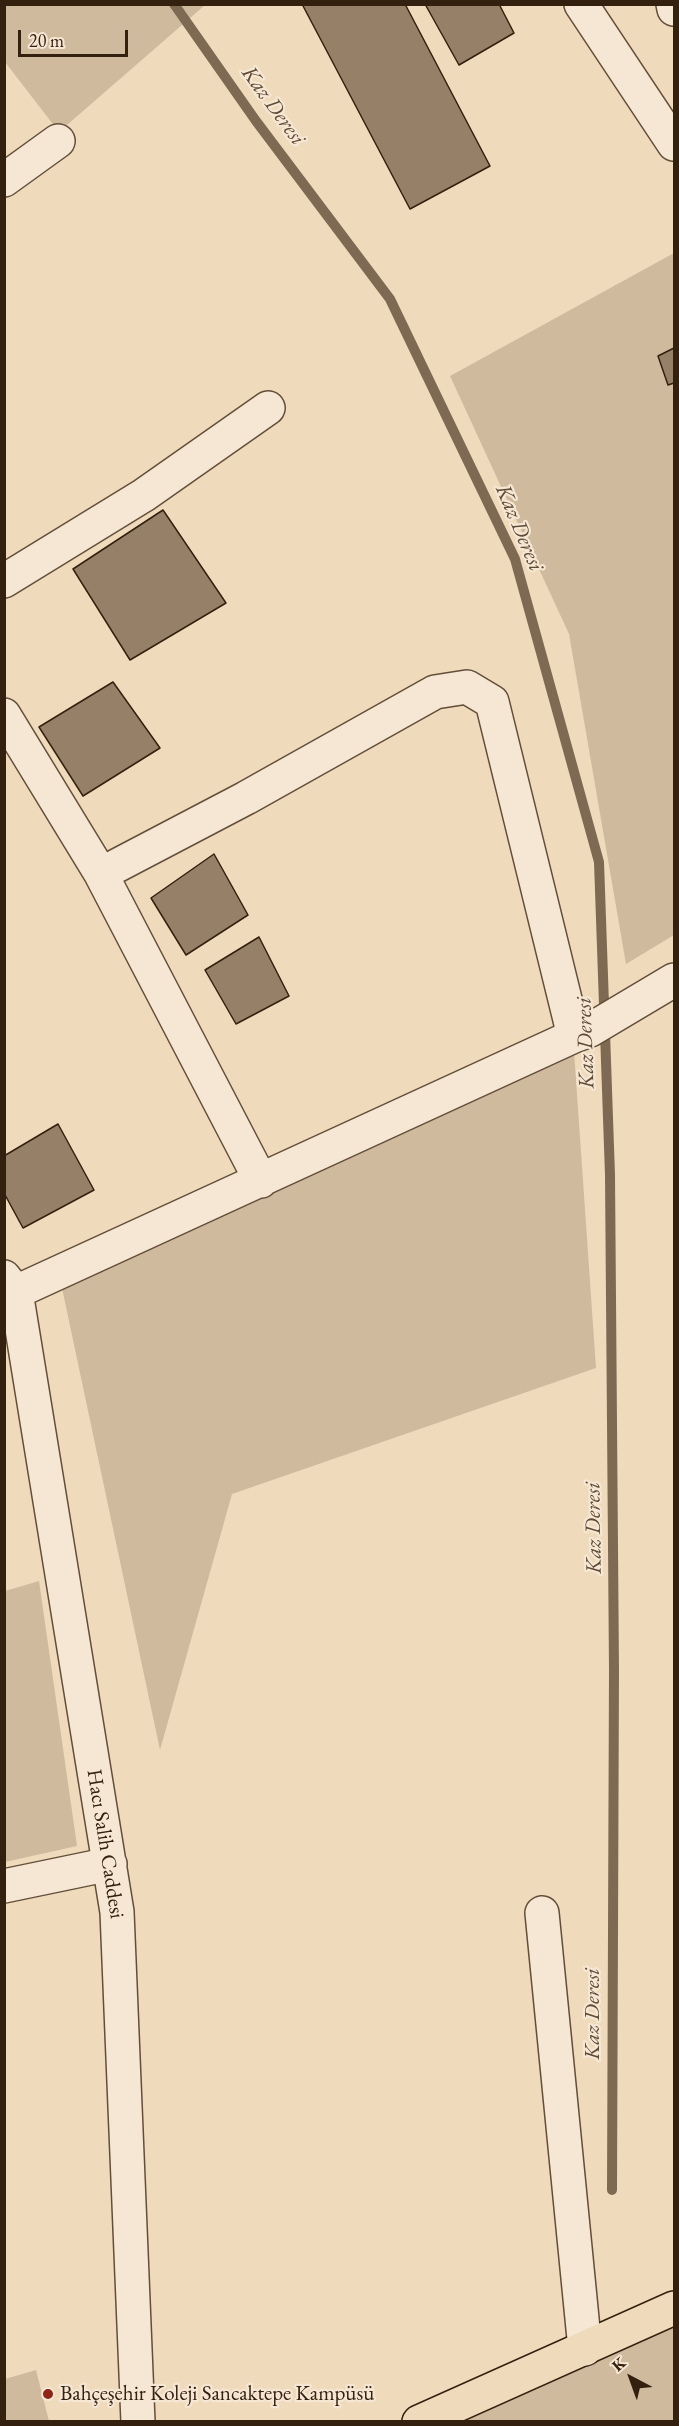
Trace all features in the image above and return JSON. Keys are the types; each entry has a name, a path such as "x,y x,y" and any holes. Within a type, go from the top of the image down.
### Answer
{"main road":[{"path":"419,2421 675,2308"}],"street":[{"path":"581,4 675,144"},
{"path":"4,180 58,141"},
{"path":"4,581 144,495 268,408"},
{"path":"101,874 246,798 435,692 467,687 492,702 582,1033"},
{"path":"4,715 101,874 261,1181"},
{"path":"10,1284 261,1181 582,1033 675,980"},
{"name":"Hacı Salih Caddesi","path":"10,1284 117,1912 138,2421"},
{"path":"4,1886 110,1864"},
{"path":"542,1913 585,2349"}],"shaded area":[{"path":"5,5 205,5 59,132 5,62"},
{"path":"674,253 674,935 626,964 569,634 450,376"},
{"path":"574,1051 596,1368 232,1494 160,1750 59,1274"},
{"path":"39,1581 77,1846 5,1862 5,1591"},
{"path":"674,2302 674,2421 418,2421"},
{"path":"36,2370 49,2421 5,2421 5,2379"}],"building":[{"path":"302,4 405,4 490,166 410,209"},
{"path":"425,4 499,4 514,33 459,65"},
{"path":"674,348 674,383 668,385 658,356"},
{"path":"163,510 226,603 130,660 73,569"},
{"path":"113,682 160,748 83,796 39,727"},
{"path":"214,854 248,915 186,955 151,898"},
{"path":"259,937 289,996 236,1024 205,970"},
{"path":"58,1124 94,1190 23,1228 4,1193 4,1156"}],"waterway":[{"name":"Kaz Deresi","path":"174,4 256,121 390,299 515,559 599,862 610,1175 614,1670 612,2190"}],"place":[{"name":"Bahçeşehir Koleji Sancaktepe Kampüsü","path":"48,2394"}]}
